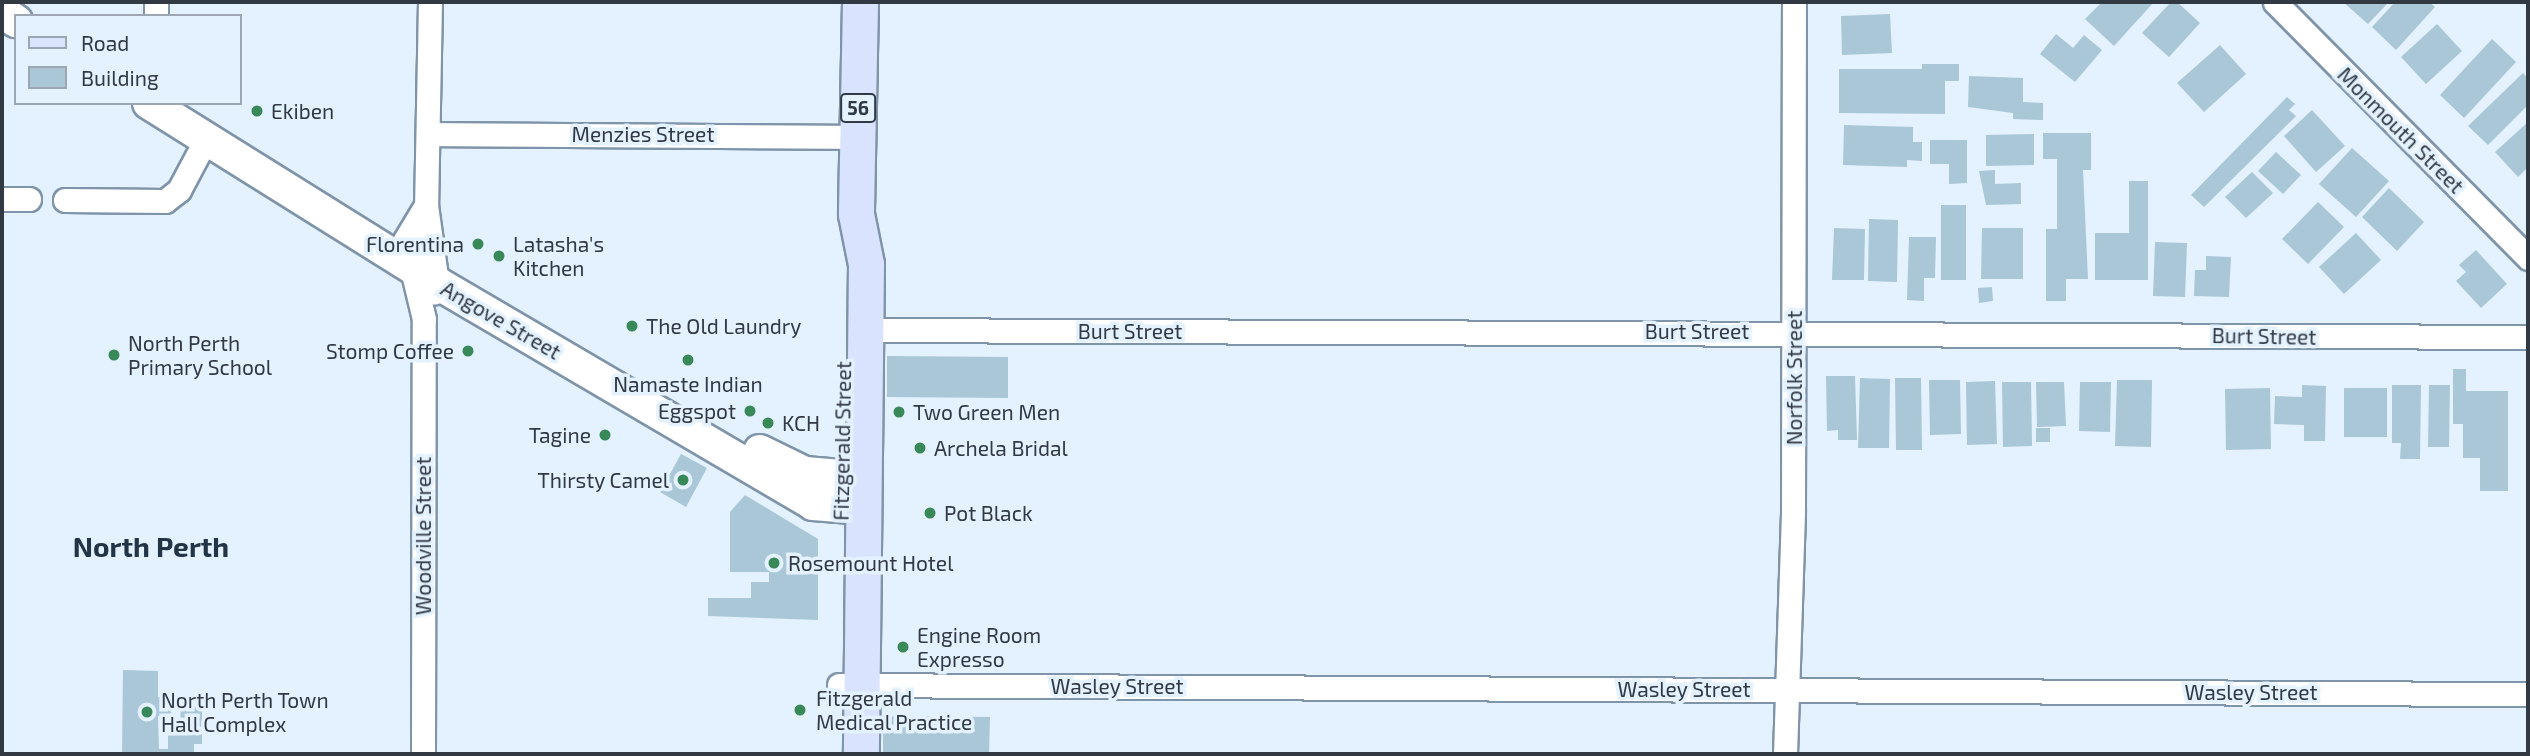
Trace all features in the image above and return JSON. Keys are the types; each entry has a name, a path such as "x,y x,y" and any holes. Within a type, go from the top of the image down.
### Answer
{"main road":[{"name":"Fitzgerald Street","path":"853,493 866,330 866,264 856,214 860,2"},
{"name":"Angove Street","path":"152,105 205,141 421,262"},
{"name":"Angove Street","path":"178,105 421,262 813,504 853,493"},
{"name":"Fitzgerald Street","path":"856,214 844,262 853,493 851,685 861,754"},
{"name":"Fitzgerald Street","path":"839,754 851,685"}],"street":[{"name":"Woodville Street","path":"423,754 424,319 421,262 429,134 430,2"},
{"name":"Norfolk Street","path":"1785,754 1795,331 1794,2"},
{"name":"Monmouth Street","path":"2275,2 2528,258"},
{"name":"Menzies Street","path":"429,134 857,137"},
{"path":"65,200 165,201 180,190 205,141"},
{"path":"2,199 29,199"},
{"name":"Woodville Street","path":"424,319 421,262 426,205"},
{"name":"Burt Street","path":"866,330 1795,331 2528,337"},
{"name":"Wasley Street","path":"851,685 2528,694"}],"building":[{"path":"2102,2 2154,2 2114,46 2085,19"},
{"path":"2171,2 2177,2 2200,23 2169,57 2142,33"},
{"path":"2343,2 2389,2 2368,24"},
{"path":"2395,2 2429,2 2435,7 2396,50 2372,27"},
{"path":"1890,14 1892,53 1842,55 1841,16"},
{"path":"2437,24 2462,51 2426,84 2401,57"},
{"path":"2056,34 2073,48 2084,35 2102,50 2075,82 2040,54"},
{"path":"2492,39 2516,62 2464,118 2440,95"},
{"path":"2220,45 2246,74 2204,112 2177,83"},
{"path":"1922,64 1959,64 1959,81 1945,81 1945,114 1839,113 1839,69 1922,69"},
{"path":"2523,73 2528,79 2528,105 2488,145 2468,126"},
{"path":"1969,76 2023,78 2023,102 2043,103 2043,120 2013,119 2013,113 1968,107"},
{"path":"2287,97 2295,104 2289,110 2296,116 2204,207 2191,195"},
{"path":"2312,110 2345,146 2316,172 2284,136"},
{"path":"2528,122 2528,167 2518,177 2495,152"},
{"path":"1844,125 1913,127 1913,142 1922,142 1922,161 1907,160 1907,167 1843,165"},
{"path":"2043,133 2091,133 2091,170 2083,170 2088,279 2066,279 2066,301 2046,301 2046,229 2057,229 2057,159 2043,159"},
{"path":"2034,134 2034,165 1986,166 1986,135"},
{"path":"1930,140 1967,140 1967,183 1949,184 1949,164 1930,164"},
{"path":"2352,148 2389,181 2356,217 2319,184"},
{"path":"2276,152 2301,175 2283,194 2258,171"},
{"path":"1995,170 1995,184 2021,183 2021,204 1986,205 1979,171"},
{"path":"2252,172 2273,193 2246,218 2225,197"},
{"path":"2129,181 2148,181 2148,280 2095,280 2095,233 2129,233"},
{"path":"2389,188 2424,222 2397,251 2362,217"},
{"path":"2318,202 2344,227 2308,264 2282,239"},
{"path":"1941,205 1966,205 1966,280 1941,280"},
{"path":"1869,219 1898,220 1897,282 1868,281"},
{"path":"1834,228 1865,229 1864,280 1832,280"},
{"path":"1982,228 2023,228 2023,279 1981,279"},
{"path":"2356,233 2381,260 2344,294 2319,267"},
{"path":"1909,237 1936,237 1935,278 1924,278 1924,301 1907,300"},
{"path":"2155,242 2187,243 2185,297 2153,296"},
{"path":"2476,250 2507,284 2481,308 2456,281 2466,272 2459,265"},
{"path":"2206,256 2231,257 2229,297 2194,296 2195,270 2206,270"},
{"path":"1992,287 1993,301 1979,303 1978,288"},
{"path":"887,356 1008,357 1008,398 887,397"},
{"path":"2453,369 2466,369 2466,391 2508,391 2508,491 2480,491 2480,458 2463,458 2463,424 2453,424"},
{"path":"1826,376 1855,376 1857,440 1838,440 1838,430 1827,431"},
{"path":"1860,378 1890,379 1889,448 1858,448"},
{"path":"1895,378 1921,378 1922,450 1896,450"},
{"path":"1929,380 1960,380 1961,434 1930,435"},
{"path":"2117,380 2152,380 2151,447 2115,446"},
{"path":"1995,381 1997,444 1967,445 1966,382"},
{"path":"2002,382 2031,382 2032,446 2003,447"},
{"path":"2036,382 2064,382 2066,426 2037,427"},
{"path":"2080,382 2111,382 2110,432 2079,431"},
{"path":"2302,385 2326,386 2325,441 2304,441 2304,425 2274,424 2275,396 2302,397"},
{"path":"2392,385 2421,385 2420,459 2400,459 2401,443 2392,443"},
{"path":"2429,385 2450,385 2449,447 2428,447"},
{"path":"2270,388 2271,449 2226,450 2225,389"},
{"path":"2344,388 2387,388 2387,437 2344,437"},
{"path":"2036,428 2050,428 2050,442 2036,442"},
{"name":"Thirsty Camel","path":"681,454 707,468 686,507 660,492"},
{"name":"Rosemount Hotel","path":"745,495 818,539 818,620 708,616 708,598 751,598 751,582 769,582 769,572 730,572 730,512"},
{"name":"North Perth Town Hall Complex","path":"123,670 158,671 158,697 171,697 171,716 158,716 159,749 168,749 168,721 180,721 181,707 202,708 202,744 194,744 194,754 122,754"},
{"path":"893,716 990,717 989,754 883,754 883,725"}],"place":[{"name":"Ekiben","path":"257,111"},
{"name":"Florentina","path":"478,244"},
{"name":"Latasha's Kitchen","path":"499,256"},
{"name":"The Old Laundry","path":"632,326"},
{"name":"Stomp Coffee","path":"468,351"},
{"name":"North Perth Primary School","path":"114,355"},
{"name":"Namaste Indian","path":"688,360"},
{"name":"Eggspot","path":"750,411"},
{"name":"Two Green Men","path":"899,412"},
{"name":"KCH","path":"768,423"},
{"name":"Tagine","path":"605,435"},
{"name":"Archela Bridal","path":"920,448"},
{"name":"Thirsty Camel","path":"683,480"},
{"name":"Pot Black","path":"930,513"},
{"name":"Rosemount Hotel","path":"774,563"},
{"name":"Engine Room Expresso","path":"903,647"},
{"name":"Fitzgerald Medical Practice","path":"800,710"},
{"name":"North Perth Town Hall Complex","path":"147,712"}],"district":[{"name":"North Perth","path":"151,546"}]}
